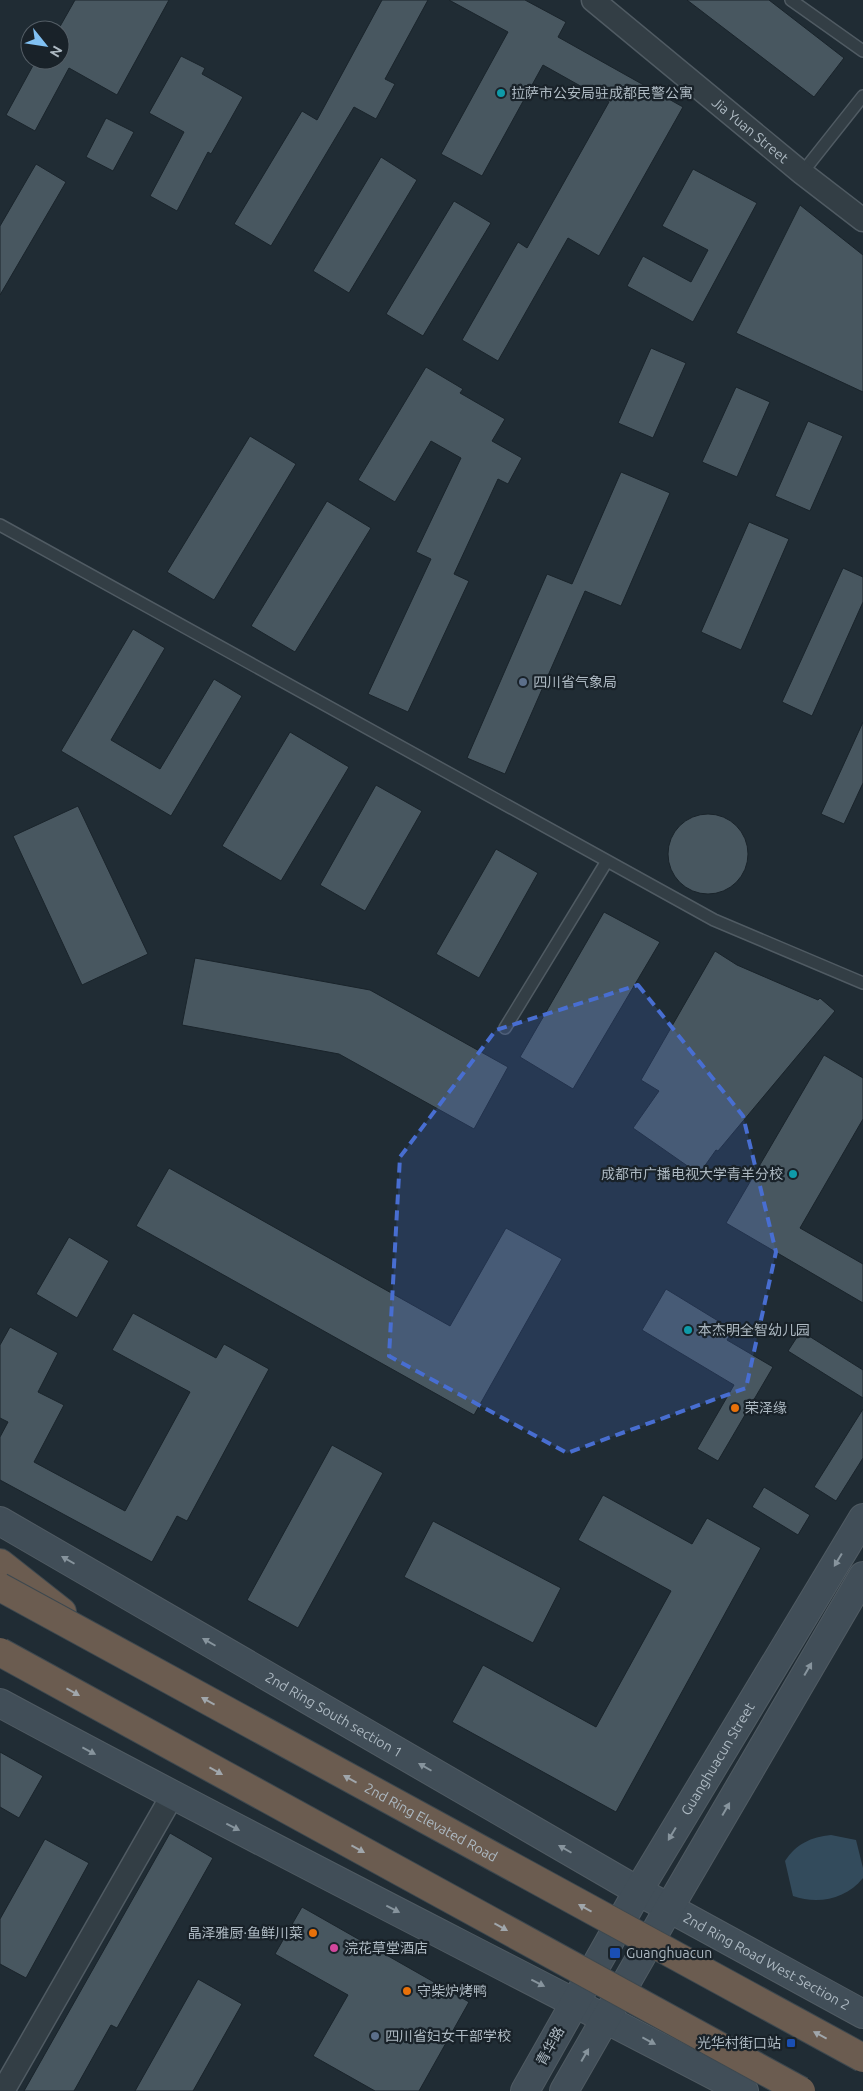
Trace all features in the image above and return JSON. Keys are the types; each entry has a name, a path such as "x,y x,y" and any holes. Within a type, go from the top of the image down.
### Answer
{"highway":[{"path":"0,1564 98,1640"},
{"name":"2nd Ring Elevated Road","path":"0,1587 863,2058"},
{"path":"0,1652 801,2091"},
{"path":"0,1656 42,1675"}],"main road":[{"name":"Guanghuacun Street","path":"574,2002 638,1891 863,1518"},
{"name":"2nd Ring South section 1","path":"0,1520 668,1908"},
{"path":"564,2091 668,1908 863,1576"},
{"path":"0,1703 172,1796 606,2018 744,2091"},
{"name":"2nd Ring Road West Section 2","path":"668,1908 863,2014"},
{"name":"青华路","path":"525,2091 574,2002"}],"street":[{"name":"Jia Yuan Street","path":"593,0 863,220"},
{"path":"3,2091 172,1796"}],"lane":[{"path":"791,0 863,51"},
{"path":"802,172 863,96"},
{"path":"0,525 714,920 863,983"},
{"path":"504,1028 607,861"}],"highlighted area":[{"path":"638,985 743,1116 776,1252 746,1388 567,1453 389,1356 400,1157 496,1030"}],"water":[{"path":"831,1835 856,1840 863,1868 863,1878 848,1891 831,1898 812,1900 793,1896 785,1861 794,1850 805,1842"}],"building":[{"path":"75,0 169,0 117,95 70,69 70,20 64,20"},
{"path":"382,0 428,0 385,79 395,84 376,119 354,107 271,246 234,224 302,111 317,120"},
{"path":"449,0 525,0 566,22 558,37 683,107 599,256 568,238 498,361 462,340 518,242 527,248 609,102 543,65 482,176 441,154 508,32"},
{"path":"687,0 769,0 844,58 814,97"},
{"path":"181,56 205,68 202,74 243,97 211,154 208,152 177,211 150,196 184,132 149,113"},
{"path":"31,70 68,70 35,131 6,115"},
{"path":"106,118 134,132 113,171 86,157"},
{"path":"381,157 417,180 349,293 313,271"},
{"path":"36,164 66,182 0,295 0,226"},
{"path":"693,169 757,203 693,322 627,286 643,256 691,282 708,250 662,226"},
{"path":"454,201 491,223 423,336 386,314"},
{"path":"800,205 863,255 863,392 736,333"},
{"path":"651,348 686,363 653,438 618,423"},
{"path":"426,367 463,389 460,393 505,419 492,441 522,458 508,484 498,479 454,574 469,581 408,712 368,694 431,559 416,552 461,458 431,441 395,502 358,480"},
{"path":"736,387 770,402 737,477 702,462"},
{"path":"808,421 843,436 810,511 775,496"},
{"path":"250,436 296,464 214,600 167,572"},
{"name":"四川省气象局","path":"621,472 670,493 621,606 585,591 505,774 467,758 547,574 572,584"},
{"path":"327,501 371,528 295,652 251,626"},
{"path":"749,522 789,539 741,650 701,632"},
{"path":"843,568 863,577 863,602 812,716 782,702"},
{"path":"133,629 165,648 111,740 160,769 214,679 242,696 171,816 61,751"},
{"path":"863,722 863,783 844,824 821,814"},
{"path":"290,732 349,767 281,881 222,846"},
{"path":"376,785 422,811 365,911 320,885"},
{"path":"78,806 148,954 82,985 13,836"},
{"path":"708,814 723,817 736,826 745,839 748,854 745,869 736,882 723,891 708,894 693,891 680,882 671,869 668,854 671,839 680,826 693,817"},
{"path":"496,849 538,873 479,978 436,954"},
{"path":"604,912 660,942 573,1089 520,1057"},
{"path":"715,951 737,965 818,1000 820,998 835,1011 718,1151 716,1150 699,1174 633,1128 659,1091 641,1080"},
{"path":"195,958 370,990 508,1067 474,1129 339,1054 182,1025"},
{"name":"成都市广播电视大学青羊分校","path":"824,1055 863,1078 863,1119 800,1228 863,1264 863,1303 726,1223"},
{"path":"169,1168 450,1326 506,1228 562,1259 474,1415 136,1226"},
{"path":"69,1237 109,1261 77,1318 36,1294"},
{"path":"666,1289 733,1330 727,1340 773,1367 718,1461 697,1449 734,1385 642,1330"},
{"path":"133,1313 216,1358 224,1344 269,1369 187,1521 177,1516 152,1562 0,1480 0,1437 8,1422 0,1418 0,1345 10,1327 58,1353 38,1392 64,1405 34,1462 125,1511 190,1392 112,1350"},
{"path":"801,1331 863,1370 863,1398 788,1351"},
{"path":"863,1409 863,1458 836,1501 814,1487"},
{"path":"332,1445 383,1473 298,1628 247,1600"},
{"path":"764,1487 810,1515 798,1535 752,1507"},
{"path":"603,1495 692,1544 707,1518 761,1548 616,1812 452,1722 483,1665 596,1727 671,1591 578,1540"},
{"path":"433,1521 561,1588 533,1643 404,1577"},
{"path":"0,1752 43,1776 19,1818 0,1807"},
{"path":"170,1833 213,1858 117,2028 111,2025 74,2091 24,2091"},
{"path":"45,1839 89,1863 26,1978 0,1964 0,1919"},
{"path":"302,1907 469,2002 419,2091 375,2091 313,2056 348,1995 275,1954"},
{"path":"198,1979 242,2004 193,2091 135,2091"}],"place":[{"name":"拉萨市公安局驻成都民警公寓","path":"501,93"},
{"name":"四川省气象局","path":"523,682"},
{"name":"成都市广播电视大学青羊分校","path":"793,1174"},
{"name":"本杰明全智幼儿园","path":"688,1330"},
{"name":"荣泽缘","path":"735,1408"},
{"name":"晶泽雅厨·鱼鲜川菜","path":"313,1933"},
{"name":"浣花草堂酒店","path":"334,1948"},
{"name":"Guanghuacun","path":"615,1953"},
{"name":"守柴炉烤鸭","path":"407,1991"},
{"name":"四川省妇女干部学校","path":"375,2036"},
{"name":"光华村街口站","path":"791,2043"}]}
